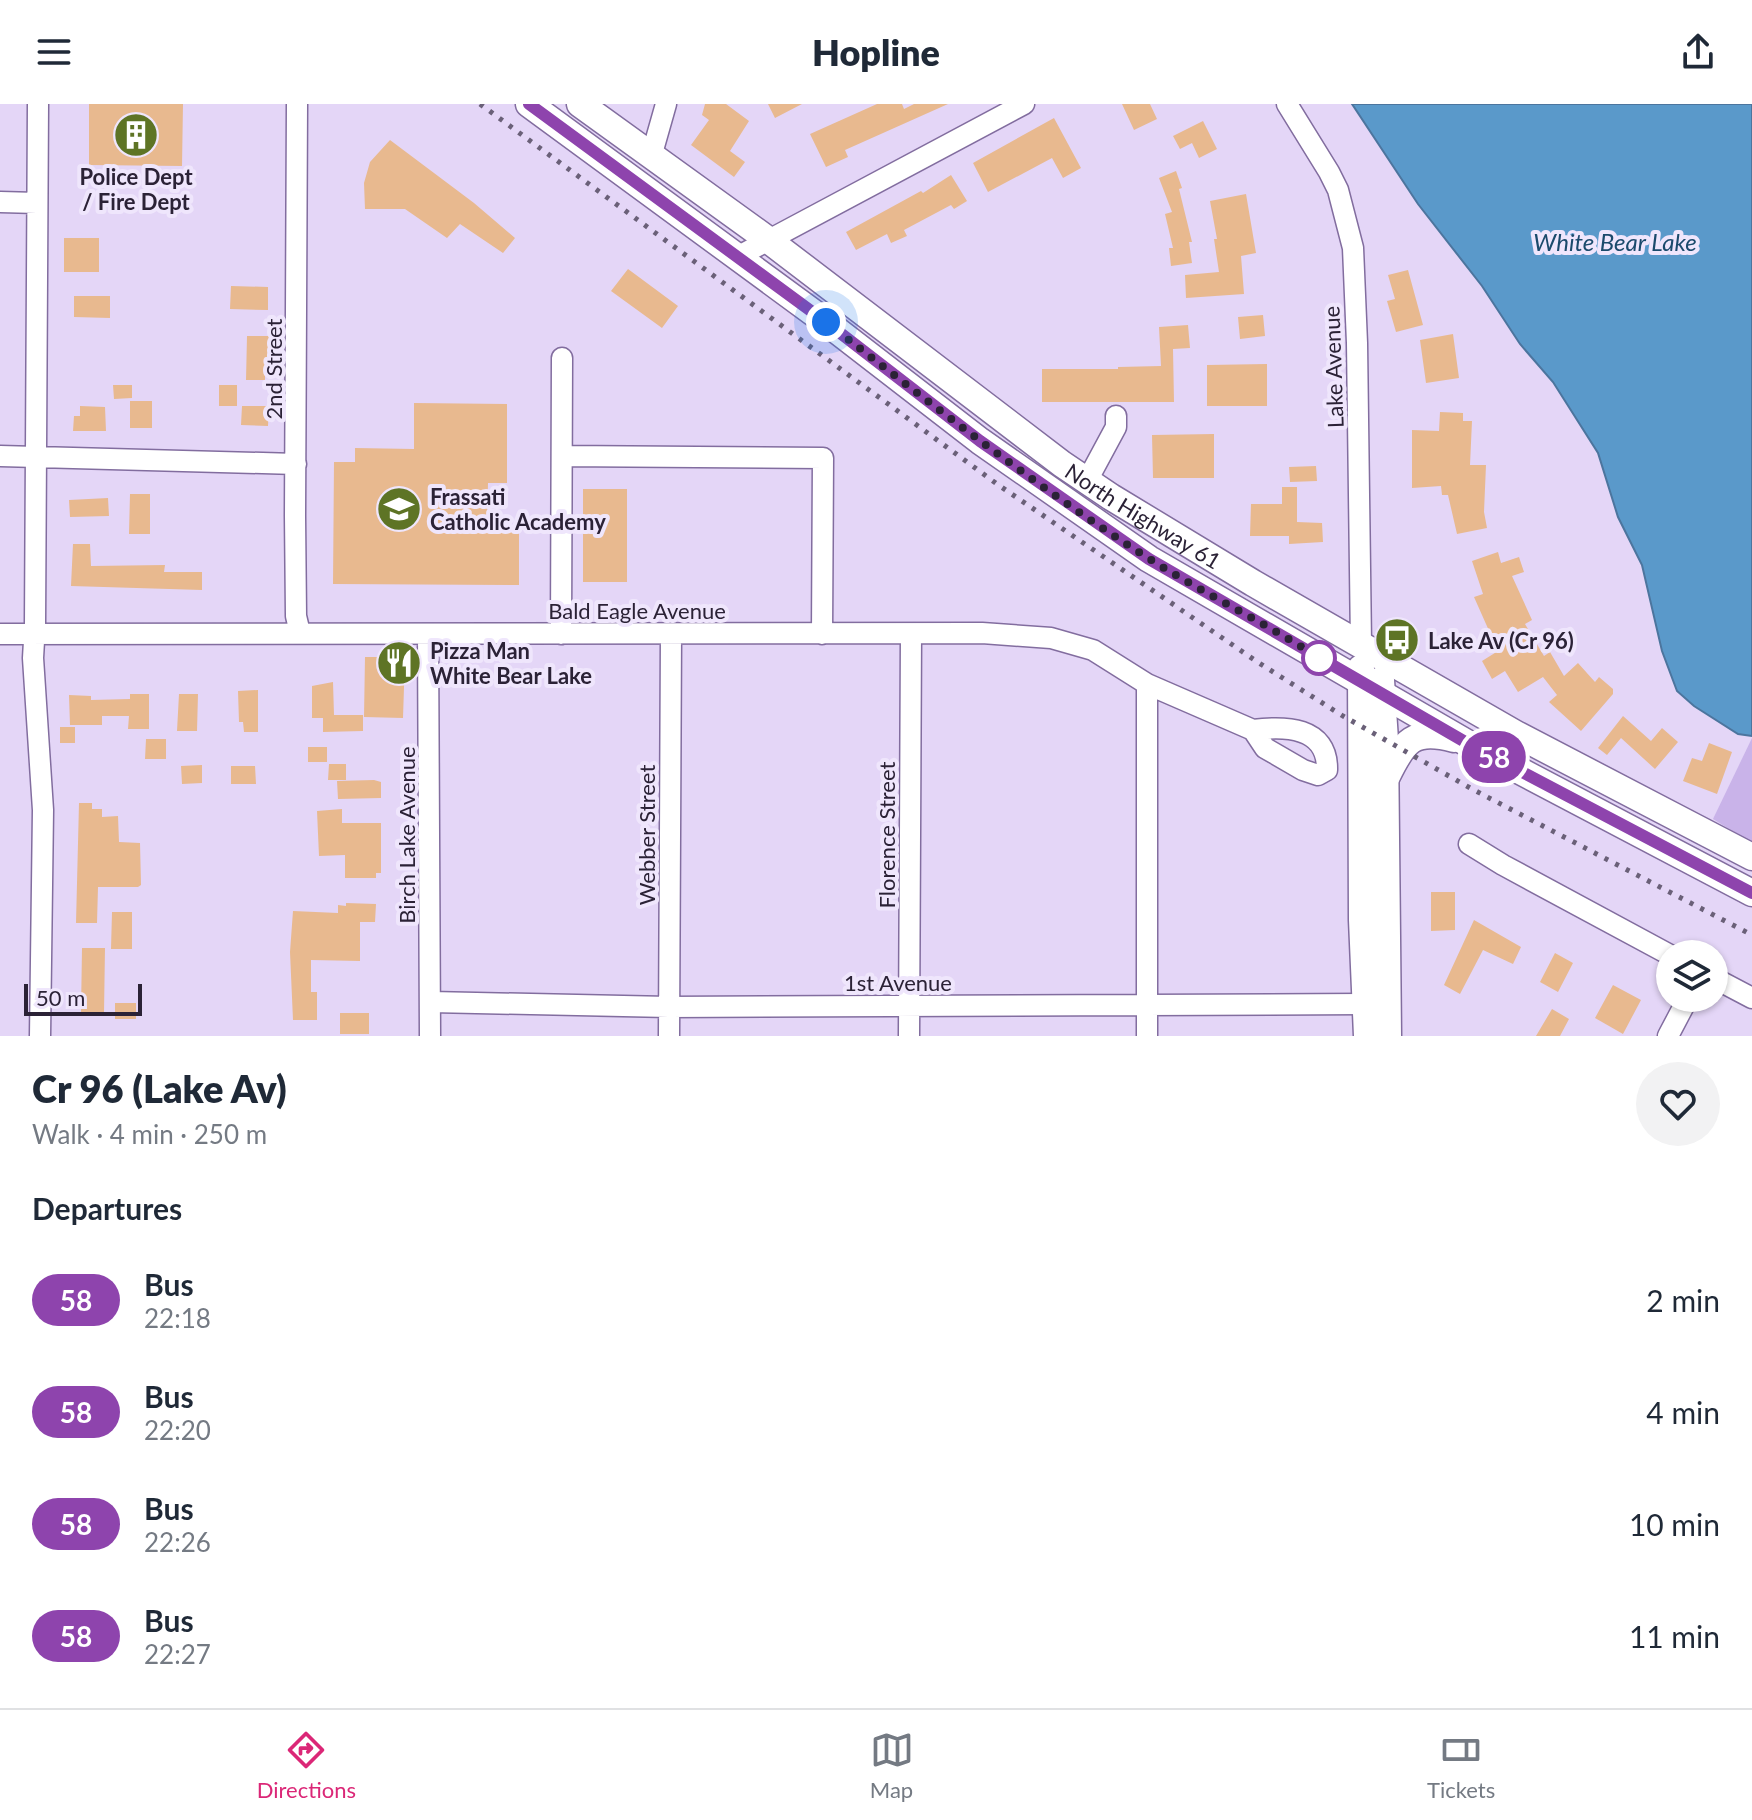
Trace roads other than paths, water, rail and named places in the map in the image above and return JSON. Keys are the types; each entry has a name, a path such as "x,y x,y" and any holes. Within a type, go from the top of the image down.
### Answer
{"main road":[{"name":"North Highway 61","path":"529,104 980,441 1149,559 1467,743 1752,893"},
{"name":"North Highway 61","path":"580,104 767,239 1062,464 1111,497 1253,583 1516,734 1752,857"},
{"path":"1370,650 1385,785 1388,1036"},
{"path":"1367,1036 1360,792 1372,688"},
{"path":"1385,785 1401,749 1413,738 1435,735 1467,743"}],"street":[{"path":"38,104 33,658 43,810 40,1036"},
{"name":"2nd Street","path":"297,104 296,616 300,633"},
{"path":"651,157 666,104"},
{"path":"737,257 1024,104"},
{"name":"Lake Avenue","path":"1287,104 1338,190 1353,248 1370,650"},
{"path":"0,202 37,203"},
{"path":"561,634 562,358"},
{"path":"1088,479 1116,427 1116,416"},
{"path":"0,456 296,464"},
{"path":"562,456 823,458 822,634"},
{"name":"Bald Eagle Avenue","path":"0,634 982,633 1051,638 1093,650 1147,684 1253,730"},
{"name":"Birch Lake Avenue","path":"428,634 430,1036"},
{"name":"Webber Street","path":"669,1036 671,634"},
{"name":"Florence Street","path":"909,1036 911,634"},
{"path":"1147,684 1147,1036"},
{"path":"1469,844 1656,947"},
{"path":"1728,985 1752,998"},
{"name":"1st Avenue","path":"431,1002 669,1007 1365,1004"},
{"path":"1668,1036 1681,1012"}],"water":[{"name":"White Bear Lake","path":"1352,104 1752,104 1752,736 1738,734 1694,706 1677,691 1662,651 1642,565 1618,517 1598,453 1553,382 1520,344 1482,286 1418,204"}],"railway":[{"path":"480,104 997,484 1259,663 1343,716 1472,789 1752,935"}],"place":[{"name":"Police Dept / Fire Dept","path":"136,135"},
{"name":"Frassati Catholic Academy","path":"399,509"},
{"name":"Lake Av (Cr 96)","path":"1397,640"},
{"name":"Pizza Man White Bear Lake","path":"399,663"}]}
